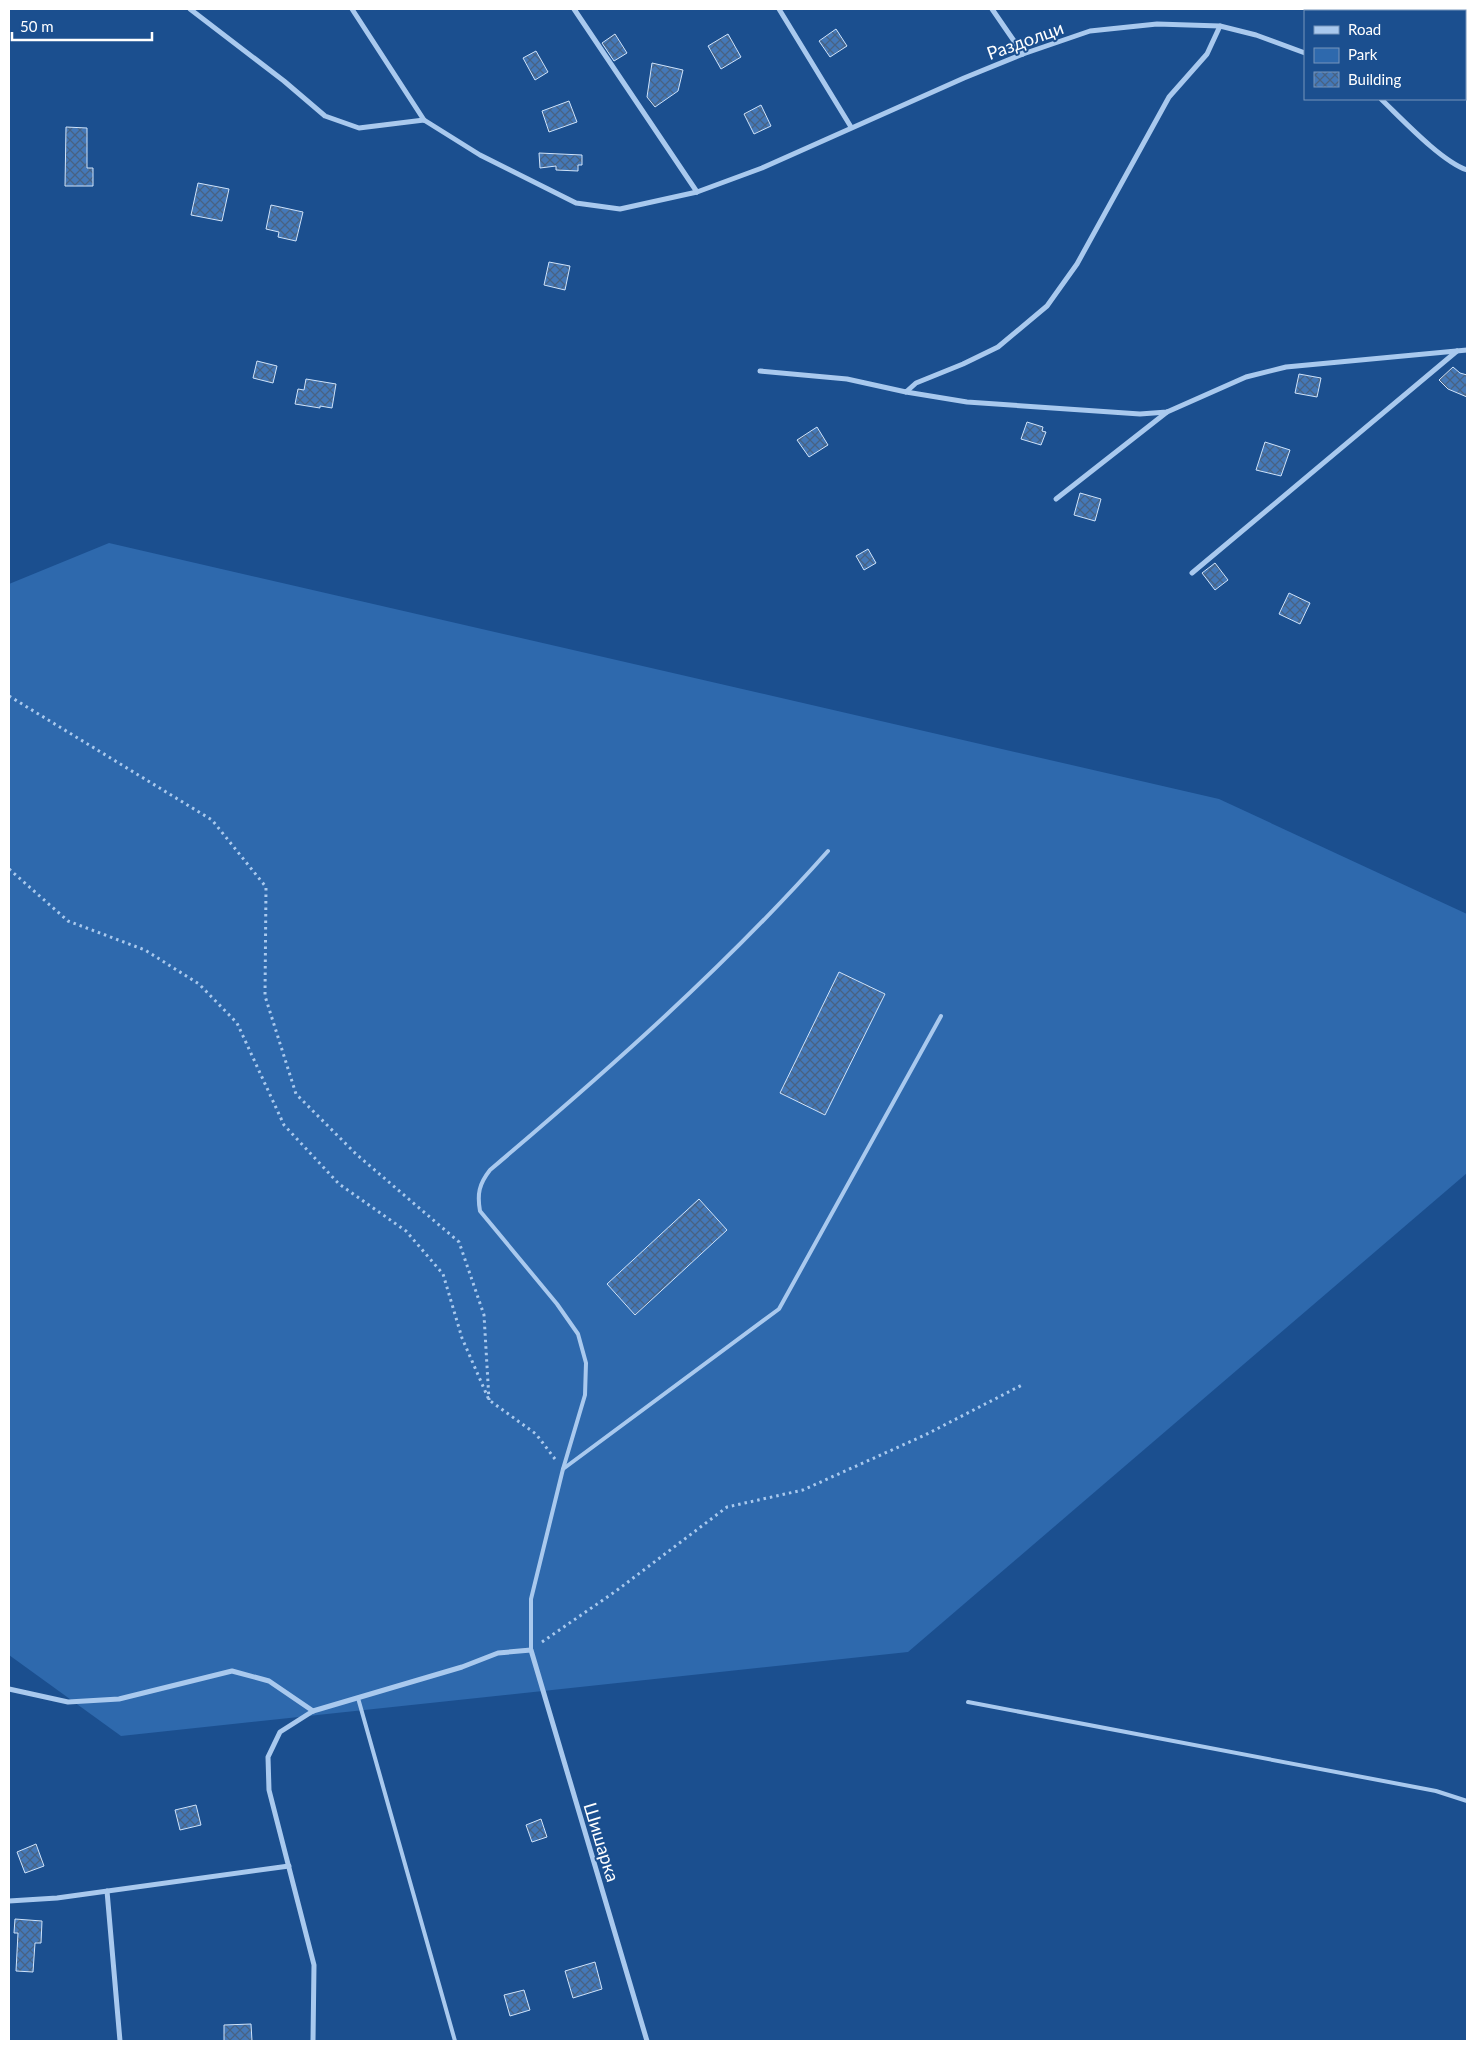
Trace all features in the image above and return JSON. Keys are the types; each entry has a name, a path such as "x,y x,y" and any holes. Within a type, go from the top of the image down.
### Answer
{"street":[{"path":"190,9 284,81 325,116 359,128 424,120 352,9"},
{"path":"574,9 697,192"},
{"path":"779,9 851,127"},
{"path":"992,9 1023,54"},
{"name":"Раздолци","path":"424,120 480,155 576,203 620,209 697,192 762,168 851,127 1023,54 1090,31 1157,24 1220,26 1256,35 1304,53"},
{"path":"906,392 916,383 998,347 1046,306 1077,264 1169,98 1207,54 1220,26"},
{"path":"1381,100 1432,146 1458,167 1467,170"},
{"path":"1056,499 1167,412 1246,377 1286,367 1467,350"},
{"path":"1192,573 1458,351"},
{"path":"760,370 847,379 906,392 967,402 1140,414 1167,412"},
{"path":"313,2041 314,1965 269,1790 268,1757 280,1732 313,1711 462,1667 498,1653 531,1650"},
{"name":"Шишарка","path":"531,1650 647,2041"},
{"path":"9,1689 68,1702 119,1699 232,1671 270,1681 313,1711"},
{"path":"9,1901 58,1898 289,1866"},
{"path":"107,1891 120,2041"}],"lane":[{"path":"531,1650 531,1599 562,1469 585,1395 586,1363 578,1334 480,1211 477,1196 481,1182 490,1170 585,1089 771,915 828,852"},
{"path":"562,1469 779,1309 941,1016"},
{"path":"358,1698 455,2041"},
{"path":"968,1702 1436,1790 1467,1801"}],"path":[{"path":"9,696 212,820 266,887 265,996 296,1094 356,1154 459,1242 484,1315 489,1400"},
{"path":"9,869 68,921 144,950 199,984 237,1023 284,1125 339,1184 406,1232 444,1274 462,1338 489,1400 536,1434 562,1469"},
{"path":"531,1650 616,1591 727,1507 803,1490 925,1435 1024,1384"}],"green space":[{"path":"109,543 1219,799 1467,914 1467,1173 908,1652 121,1736 9,1655 9,584"}],"building":[{"path":"836,29 847,46 830,57 819,41"},
{"path":"615,34 627,53 614,61 602,43"},
{"path":"728,34 741,57 721,69 708,46"},
{"path":"536,51 548,72 535,80 523,58"},
{"path":"652,63 683,70 678,91 655,107 647,97"},
{"path":"569,101 577,122 549,132 542,111"},
{"path":"761,105 771,126 754,134 744,114"},
{"path":"66,127 87,128 87,168 93,168 93,186 65,186"},
{"path":"539,153 582,155 582,165 578,165 578,171 556,170 556,166 540,168"},
{"path":"198,183 229,189 222,221 191,215"},
{"path":"271,205 303,212 296,241 278,237 279,232 266,229"},
{"path":"549,262 570,266 565,290 544,285"},
{"path":"257,361 277,366 273,383 253,378"},
{"path":"1453,367 1460,373 1467,375 1467,397 1448,389 1439,380"},
{"path":"1299,374 1321,378 1317,397 1295,393"},
{"path":"306,379 336,384 332,408 295,404 298,389 304,390"},
{"path":"1027,422 1043,427 1042,431 1046,432 1041,445 1021,439"},
{"path":"817,427 828,445 809,457 797,440"},
{"path":"1265,442 1290,450 1281,476 1256,470"},
{"path":"1080,493 1101,499 1095,521 1074,515"},
{"path":"868,549 876,563 864,570 856,556"},
{"path":"1215,563 1228,580 1215,590 1202,573"},
{"path":"1289,593 1310,603 1300,624 1279,614"},
{"path":"839,972 885,994 825,1115 780,1093"},
{"path":"699,1199 727,1230 635,1315 607,1284"},
{"path":"196,1805 201,1825 180,1830 175,1810"},
{"path":"541,1819 547,1837 532,1842 526,1825"},
{"path":"36,1844 44,1866 25,1873 17,1852"},
{"path":"15,1919 42,1921 41,1943 35,1943 33,1972 16,1971 18,1933 14,1933"},
{"path":"595,1962 602,1989 573,1998 565,1971"},
{"path":"524,1990 530,2010 510,2016 504,1995"},
{"path":"251,2024 252,2041 224,2041 224,2025"}]}
